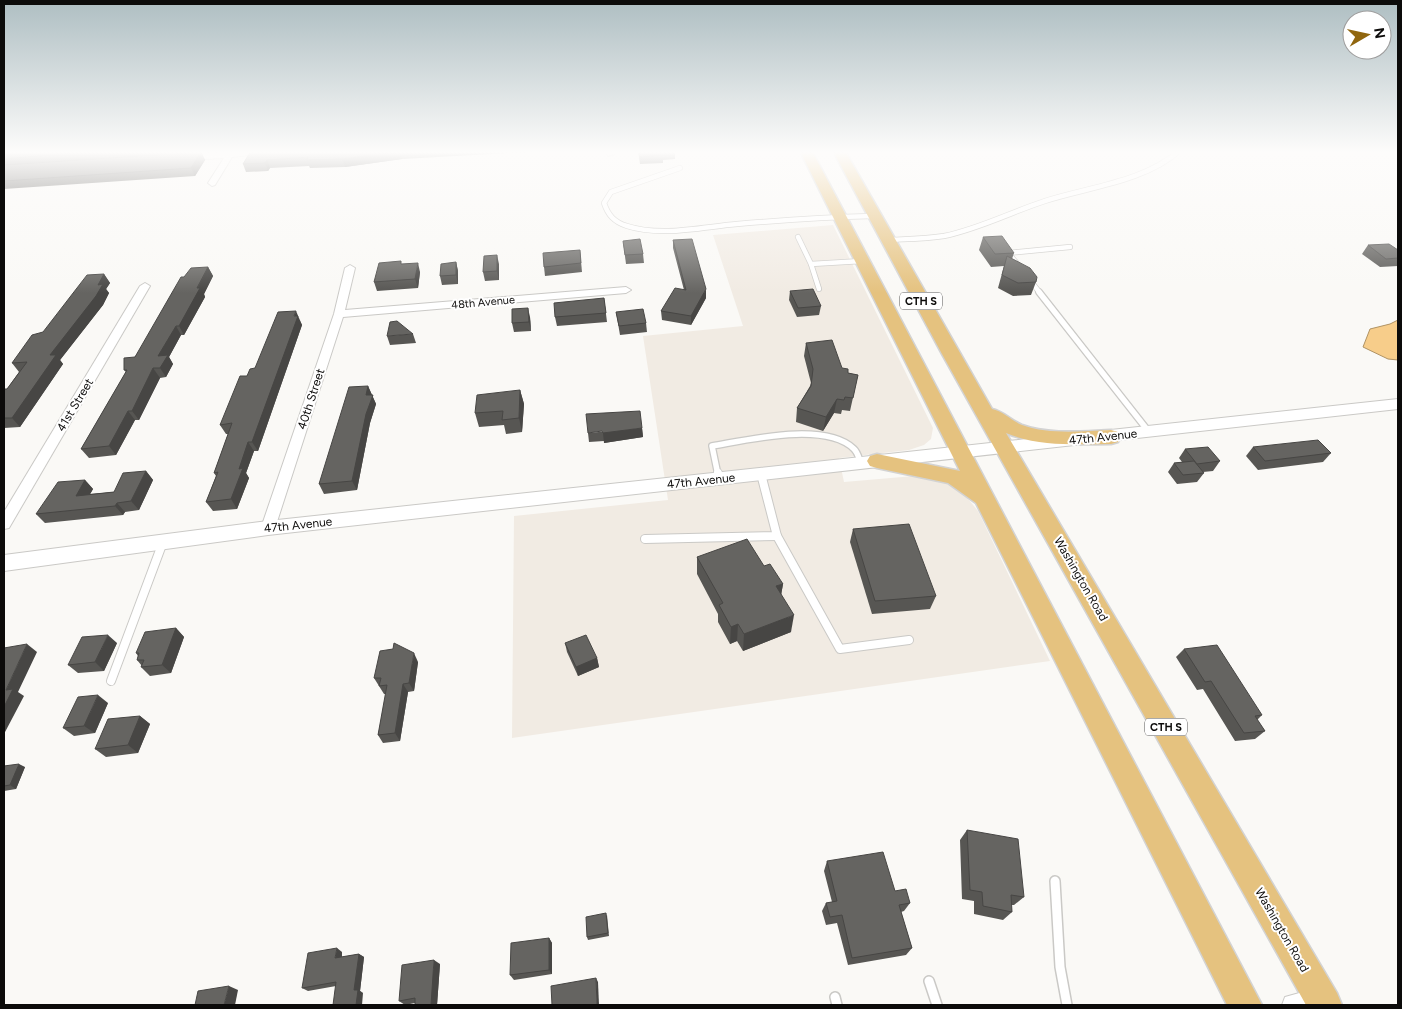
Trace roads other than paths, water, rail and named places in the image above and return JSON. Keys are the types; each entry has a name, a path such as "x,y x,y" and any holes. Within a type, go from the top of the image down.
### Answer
{"main road":[{"name":"CTH S","path":"830,198 1245,1005"},
{"name":"Washington Road","path":"864,198 981,406 1323,1002"},
{"path":"981,406 1001,423 1019,432 1058,437 1111,437"},
{"path":"869,462 954,477 985,500"}],"street":[{"name":"40th Street","path":"268,528 339,314 350,268"},
{"name":"41st Street","path":"4,524 145,286"},
{"name":"48th Avenue","path":"339,314 626,290"},
{"name":"47th Avenue","path":"4,563 268,528 1398,404"},
{"path":"1293,1005 1323,1002"}],"lane":[{"path":"607,198 604,202 606,212 617,223 637,229 658,231 874,216"},
{"path":"887,240 937,237 974,227 1054,198"},
{"path":"798,237 820,289"},
{"path":"1021,268 1008,253 1070,246"},
{"path":"811,264 862,261"},
{"path":"1027,276 1149,432"},
{"path":"719,479 712,446 797,436 832,438 846,443 869,462"},
{"path":"761,474 777,536 840,649 909,640"},
{"path":"645,539 777,536"},
{"path":"111,681 164,542"},
{"path":"1055,881 1060,967 1067,1005"},
{"path":"929,981 937,1005"}]}
